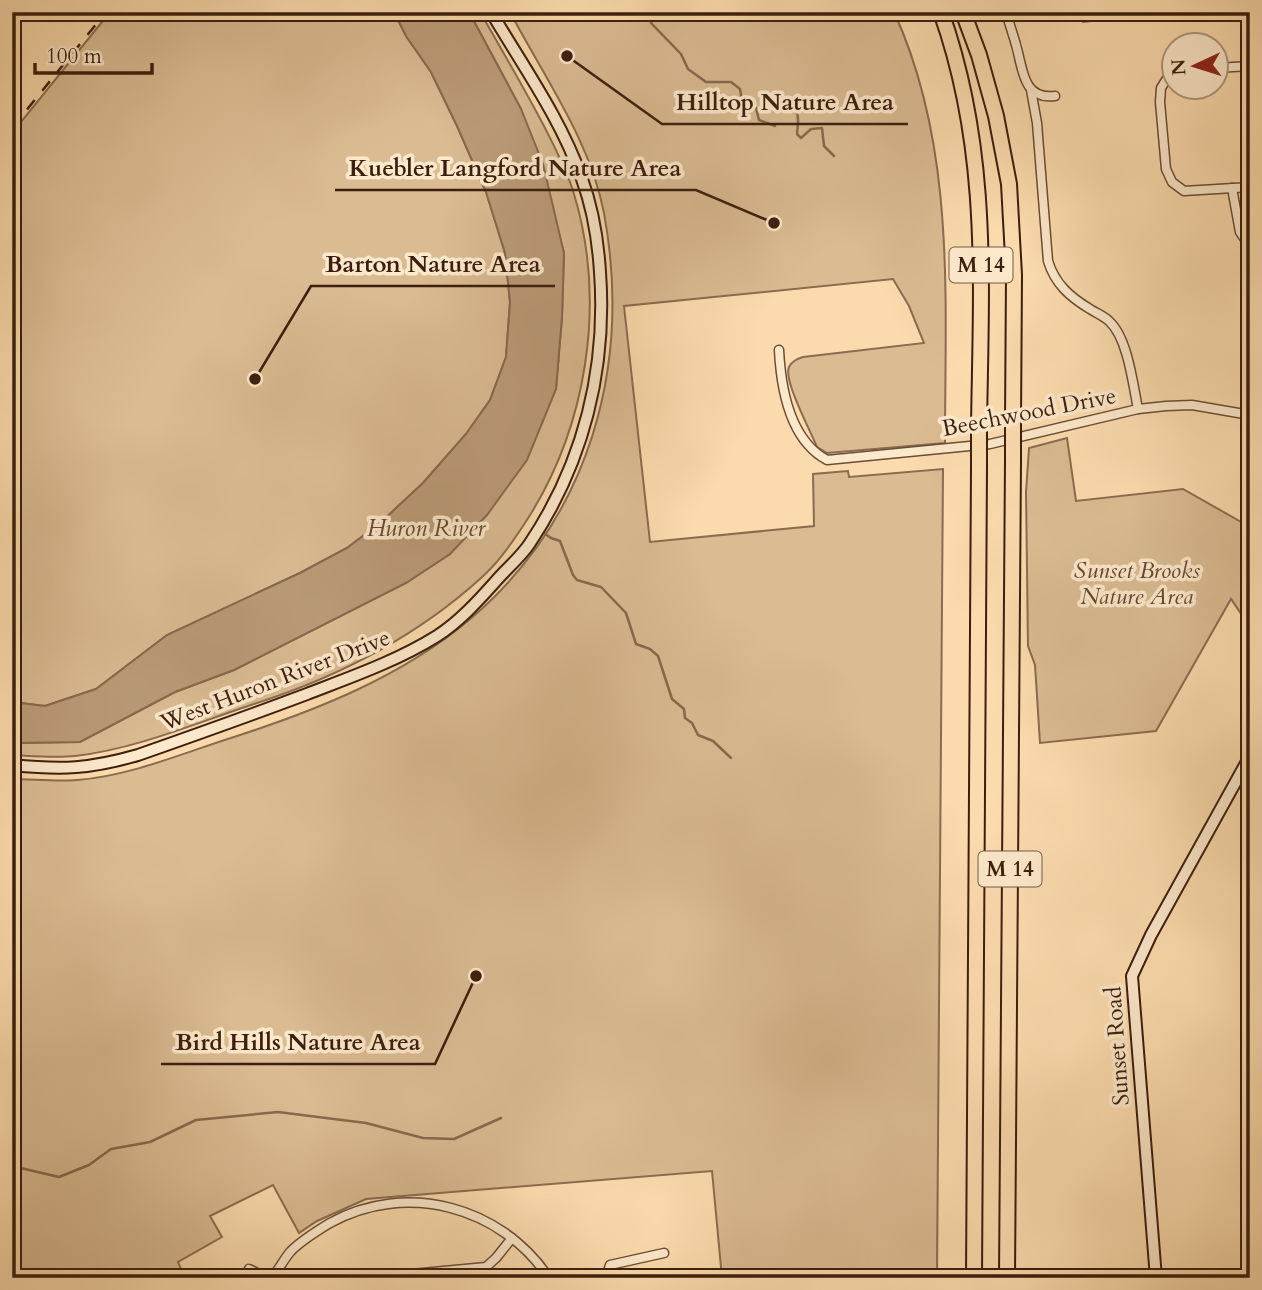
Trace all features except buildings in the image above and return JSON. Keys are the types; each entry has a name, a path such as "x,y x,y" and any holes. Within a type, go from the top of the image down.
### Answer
{"highway":[{"name":"M 14","path":"941,12 955,51 967,103 977,170 981,248 974,1278"},
{"name":"M 14","path":"963,12 979,55 996,116 1009,184 1014,275 1007,1278"}],"street":[{"name":"West Huron River Drive","path":"12,765 55,769 104,765 371,670 438,635 475,605 529,545 572,465 587,420 603,312 594,219 582,178 563,134 491,12"},
{"path":"1006,12 1023,76 1031,90 1037,123 1051,273 1068,294 1108,320 1118,332 1138,409"},
{"path":"1230,67 1250,66"},
{"path":"1031,90 1040,96 1055,96"},
{"path":"1162,102 1166,169 1172,182 1184,191 1250,187"},
{"path":"1232,188 1240,232 1250,247"},
{"name":"Beechwood Drive","path":"779,350 785,398 802,437 816,454 827,460 990,444 1138,409 1192,405 1250,415"},
{"name":"Sunset Road","path":"1156,1278 1132,976 1151,935 1250,756"},
{"path":"272,1278 291,1251 314,1232 341,1217 372,1206 400,1202 438,1204 482,1218 531,1254 549,1278"},
{"path":"401,1276 434,1275 486,1267 512,1238"},
{"path":"606,1278 610,1265 664,1253"},
{"path":"249,1269 267,1278"}],"green space":[{"path":"110,12 394,12 406,36 431,72 486,192 505,253 510,302 506,357 490,400 466,434 423,483 380,523 347,548 167,635 96,689 45,706 12,702 12,133"},
{"path":"469,12 480,12 564,168 574,194 584,236 589,279 585,365 576,408 563,449 545,489 523,526 493,566 456,600 402,637 316,681 121,748 67,757 12,755 12,743 80,742 175,692 234,670 406,583 450,554 556,389 564,253 521,109"},
{"path":"510,12 894,12 914,63 928,116 943,224 945,443 827,453 817,447 790,383 789,367 795,360 803,357 924,343 909,306 893,279 624,306 650,542 814,526 813,474 848,471 849,477 943,469 937,1278 722,1278 712,1171 366,1199 317,1221 299,1233 273,1185 210,1216 222,1237 178,1262 185,1278 12,1278 12,779 77,780 137,769 265,727 327,703 387,675 443,640 469,620 511,580 545,535 572,487 592,436 605,382 612,327 611,270 604,213 597,186 577,134"},
{"path":"1082,12 1179,12 1083,22"},
{"name":"Sunset Brooks Nature Area","path":"1067,438 1076,501 1183,489 1250,527 1250,627 1231,599 1156,731 1040,743 1035,665 1028,646 1026,492 1029,448"}],"water":[{"name":"Huron River","path":"394,12 469,12 521,109 543,164 564,253 562,317 556,389 527,460 487,515 450,554 406,583 234,670 175,692 80,742 12,743 12,702 45,706 96,689 167,635 347,548 380,523 423,483 466,434 490,400 506,357 510,302 505,253 486,192 457,126 431,72 406,36"}],"waterway":[{"path":"653,12 651,23 681,54 688,69 706,82 731,82 740,89 742,101 756,108 759,120 775,126"},
{"path":"782,106 789,104 795,110 798,117 797,134 801,138 811,129 822,128 824,146 834,156"},
{"path":"544,533 560,541 577,580 601,587 626,613 636,644 650,649 658,656 672,699 684,709 685,718 692,723 698,735 713,741 731,758"},
{"path":"12,1166 59,1177 89,1165 111,1149 150,1142 196,1120 278,1112 366,1123 423,1138 454,1139 501,1118"}],"railway":[{"path":"12,128 106,12"}],"place":[{"name":"Hilltop Nature Area","path":"567,56"},
{"name":"Kuebler Langford Nature Area","path":"774,223"},
{"name":"Barton Nature Area","path":"255,379"},
{"name":"Bird Hills Nature Area","path":"476,976"}]}
